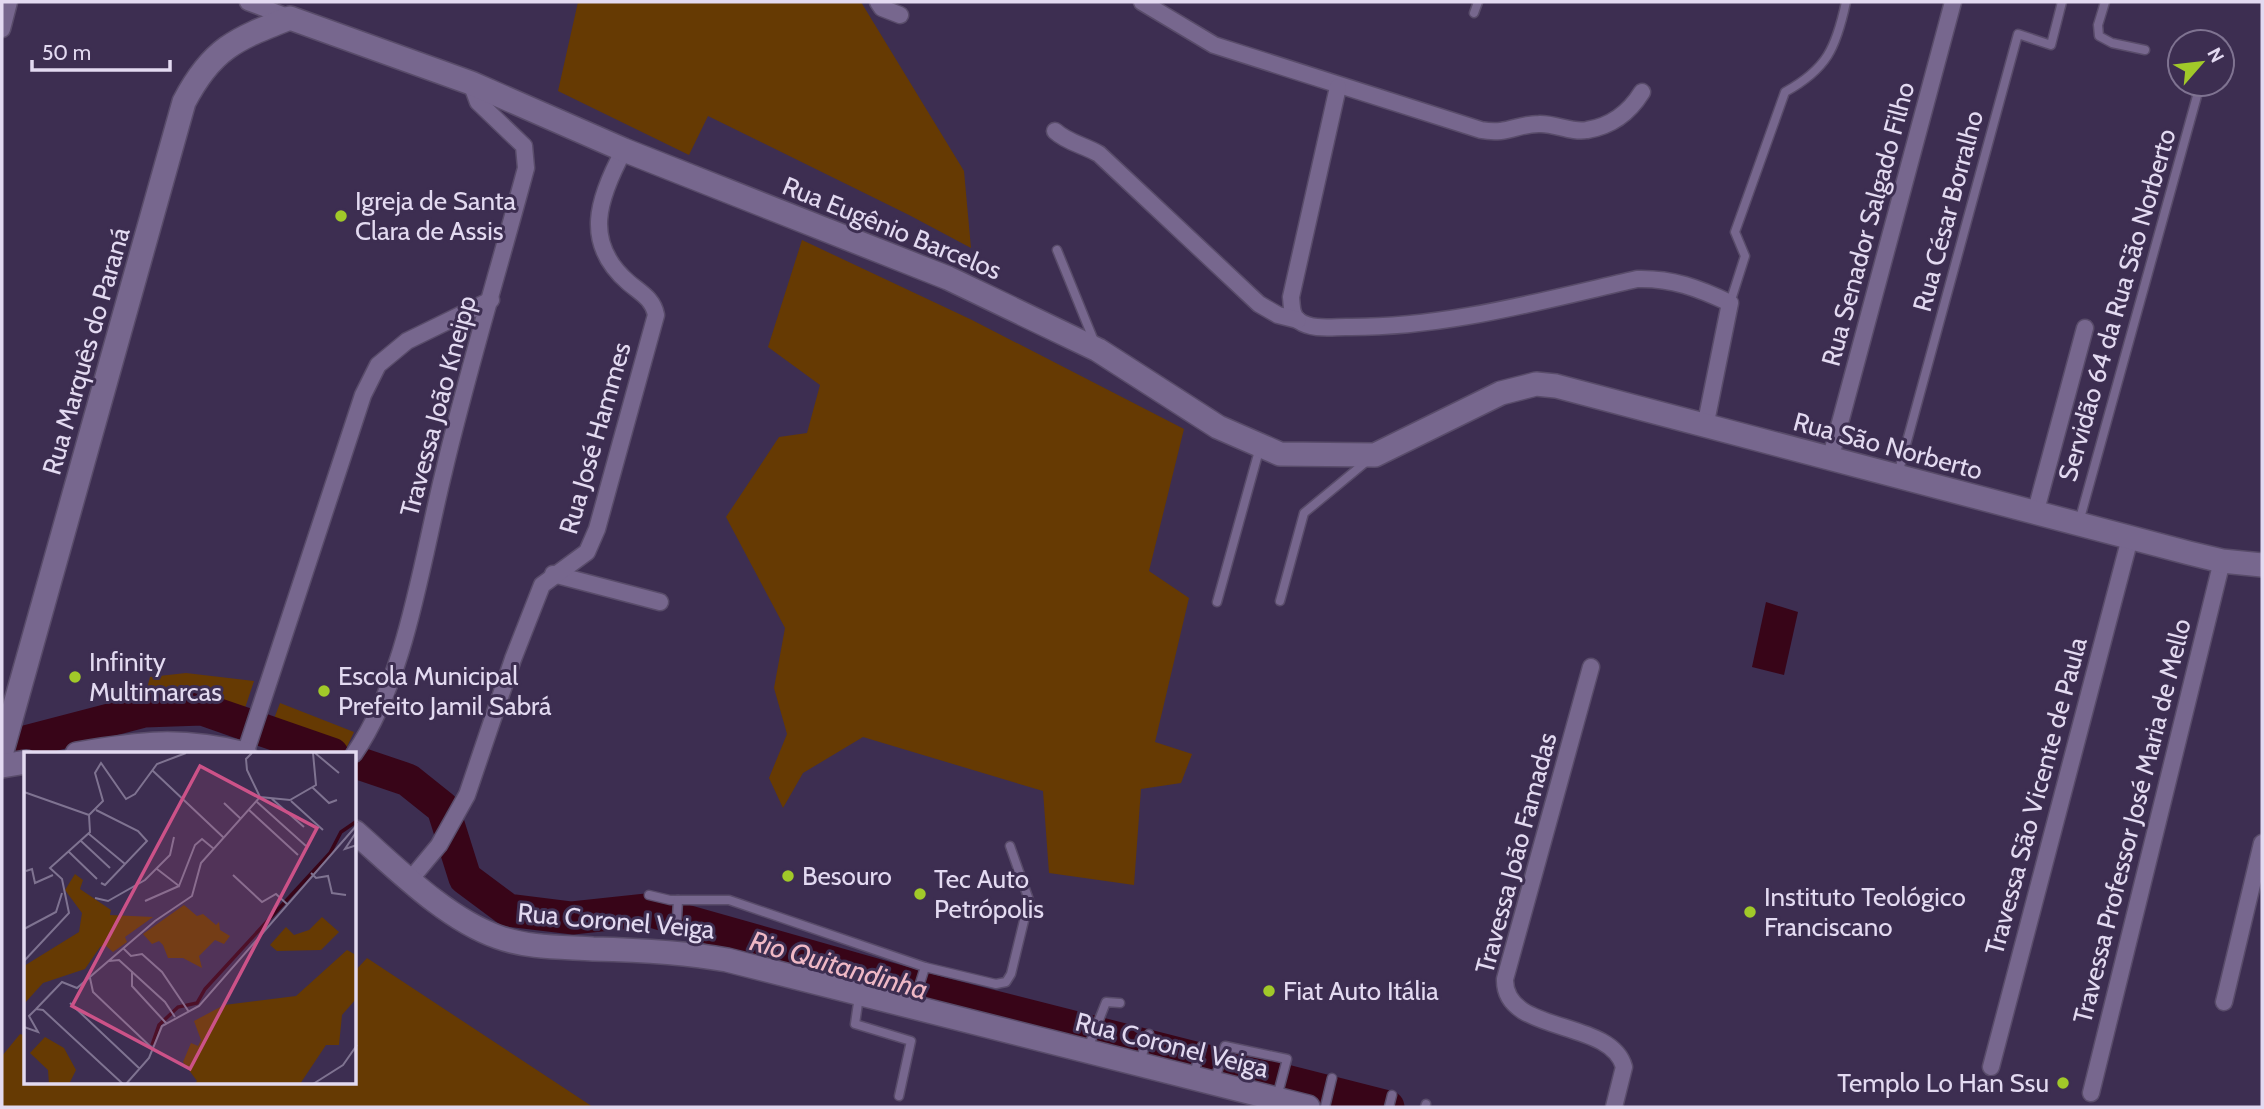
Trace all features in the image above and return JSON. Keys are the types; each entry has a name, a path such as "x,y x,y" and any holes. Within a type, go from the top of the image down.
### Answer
{"street":[{"path":"2,29 9,2"},
{"name":"Rua Eugênio Barcelos","path":"248,2 471,83 624,150 948,278 1098,350 1218,427 1280,454 1375,455 1501,393"},
{"path":"878,2 883,8 901,15"},
{"path":"1142,2 1214,45 1443,120 1505,133 1536,123 1586,131 1619,119 1631,109 1642,92"},
{"name":"Rua Senador Salgado Filho","path":"1830,460 1953,2"},
{"name":"Rua Marquês do Paraná","path":"5,741 184,102 197,77 216,54 247,35 290,18"},
{"name":"Travessa João Kneipp","path":"356,751 381,705 397,666 444,469 491,300 527,155 518,137 478,102 471,83"},
{"path":"1298,320 1292,312 1292,296 1338,87"},
{"path":"1055,131 1067,141 1099,154 1259,304 1278,315 1314,327 1407,327 1452,321 1637,279 1665,278 1695,287 1730,303 1705,427"},
{"name":"Rua José Hammes","path":"410,880 439,845 467,795 525,624 542,584 587,552 597,529 656,315 651,300 618,274 599,241 597,230 603,197 624,150"},
{"path":"246,752 358,407 378,365 407,341 491,300"},
{"path":"2035,514 2085,328"},
{"name":"Rua São Norberto","path":"1501,393 1536,384 1556,386 2078,525 2222,561 2262,565"},
{"name":"Travessa São Vicente de Paula","path":"1991,1068 2130,538"},
{"name":"Travessa Professor José Maria de Mello","path":"2091,1093 2222,561"},
{"path":"553,574 660,602"},
{"name":"Travessa João Famadas","path":"1591,667 1505,979 1505,992 1515,1008 1581,1033 1615,1052 1624,1067 1614,1107"},
{"path":"94,752 180,742 205,744 237,752"},
{"path":"2,766 24,762"},
{"name":"Rua Coronel Veiga","path":"357,834 410,880 482,930 526,945 695,954 727,960 912,1009 1089,1045 1205,1074 1278,1094 1308,1107"},
{"path":"2224,1002 2262,843"}],"lane":[{"path":"1474,13 1478,2"},
{"path":"1730,303 1745,256 1735,232 1785,92 1812,77 1838,39 1846,2"},
{"name":"Rua César Borralho","path":"1897,477 2018,34 2052,45 2062,2"},
{"path":"2105,2 2098,25 2099,36 2112,43 2145,50"},
{"name":"Servidão 64 da Rua São Norberto","path":"2078,525 2196,98"},
{"path":"1057,250 1098,350"},
{"path":"1217,602 1260,447"},
{"path":"1280,601 1304,513 1375,455"},
{"path":"649,894 678,900 729,900 925,967 996,984 1006,982 1011,974 1029,900 1010,846"},
{"path":"677,918 678,900"},
{"path":"912,1009 925,967"},
{"path":"859,996 855,1024 911,1041 898,1096"},
{"path":"1089,1045 1106,1002 1120,1003"},
{"path":"1141,1058 1149,1034"},
{"path":"1202,1046 1205,1074"},
{"path":"1205,1074 1225,1046 1287,1059 1278,1094"},
{"path":"1325,1107 1332,1078"},
{"path":"1389,1107 1392,1094"}],"shaded area":[{"path":"578,2 861,2 964,171 971,248 708,116 689,155 558,91"},
{"path":"802,240 972,320 1184,429 1149,571 1189,598 1155,742 1192,754 1181,783 1141,789 1134,885 1049,873 1043,791 863,737 803,773 783,808 769,778 787,734 774,688 785,628 726,517 779,437 807,433 820,385 768,347"},
{"path":"1766,602 1798,612 1784,675 1752,667"},
{"path":"186,673 254,681 245,708 198,699 143,704 150,677"},
{"path":"280,703 354,732 344,752 342,752 272,724"},
{"path":"367,958 593,1107 2,1107 2,1056 20,1034 24,1035 24,1084 357,1084 357,969"}],"waterway":[{"name":"Rio Quitandinha","path":"2,748 144,711 202,709 326,752"},
{"name":"Rio Quitandinha","path":"357,763 408,780 443,808 465,878 508,910 572,918 647,910 943,994 1388,1107"}],"place":[{"name":"Igreja de Santa Clara de Assis","path":"341,216"},
{"name":"Infinity Multimarcas","path":"75,677"},
{"name":"Escola Municipal Prefeito Jamil Sabrá","path":"324,691"},
{"name":"Besouro","path":"788,876"},
{"name":"Tec Auto Petrópolis","path":"920,894"},
{"name":"Instituto Teológico Franciscano","path":"1750,912"},
{"name":"Fiat Auto Itália","path":"1269,991"},
{"name":"Templo Lo Han Ssu","path":"2063,1083"}]}
